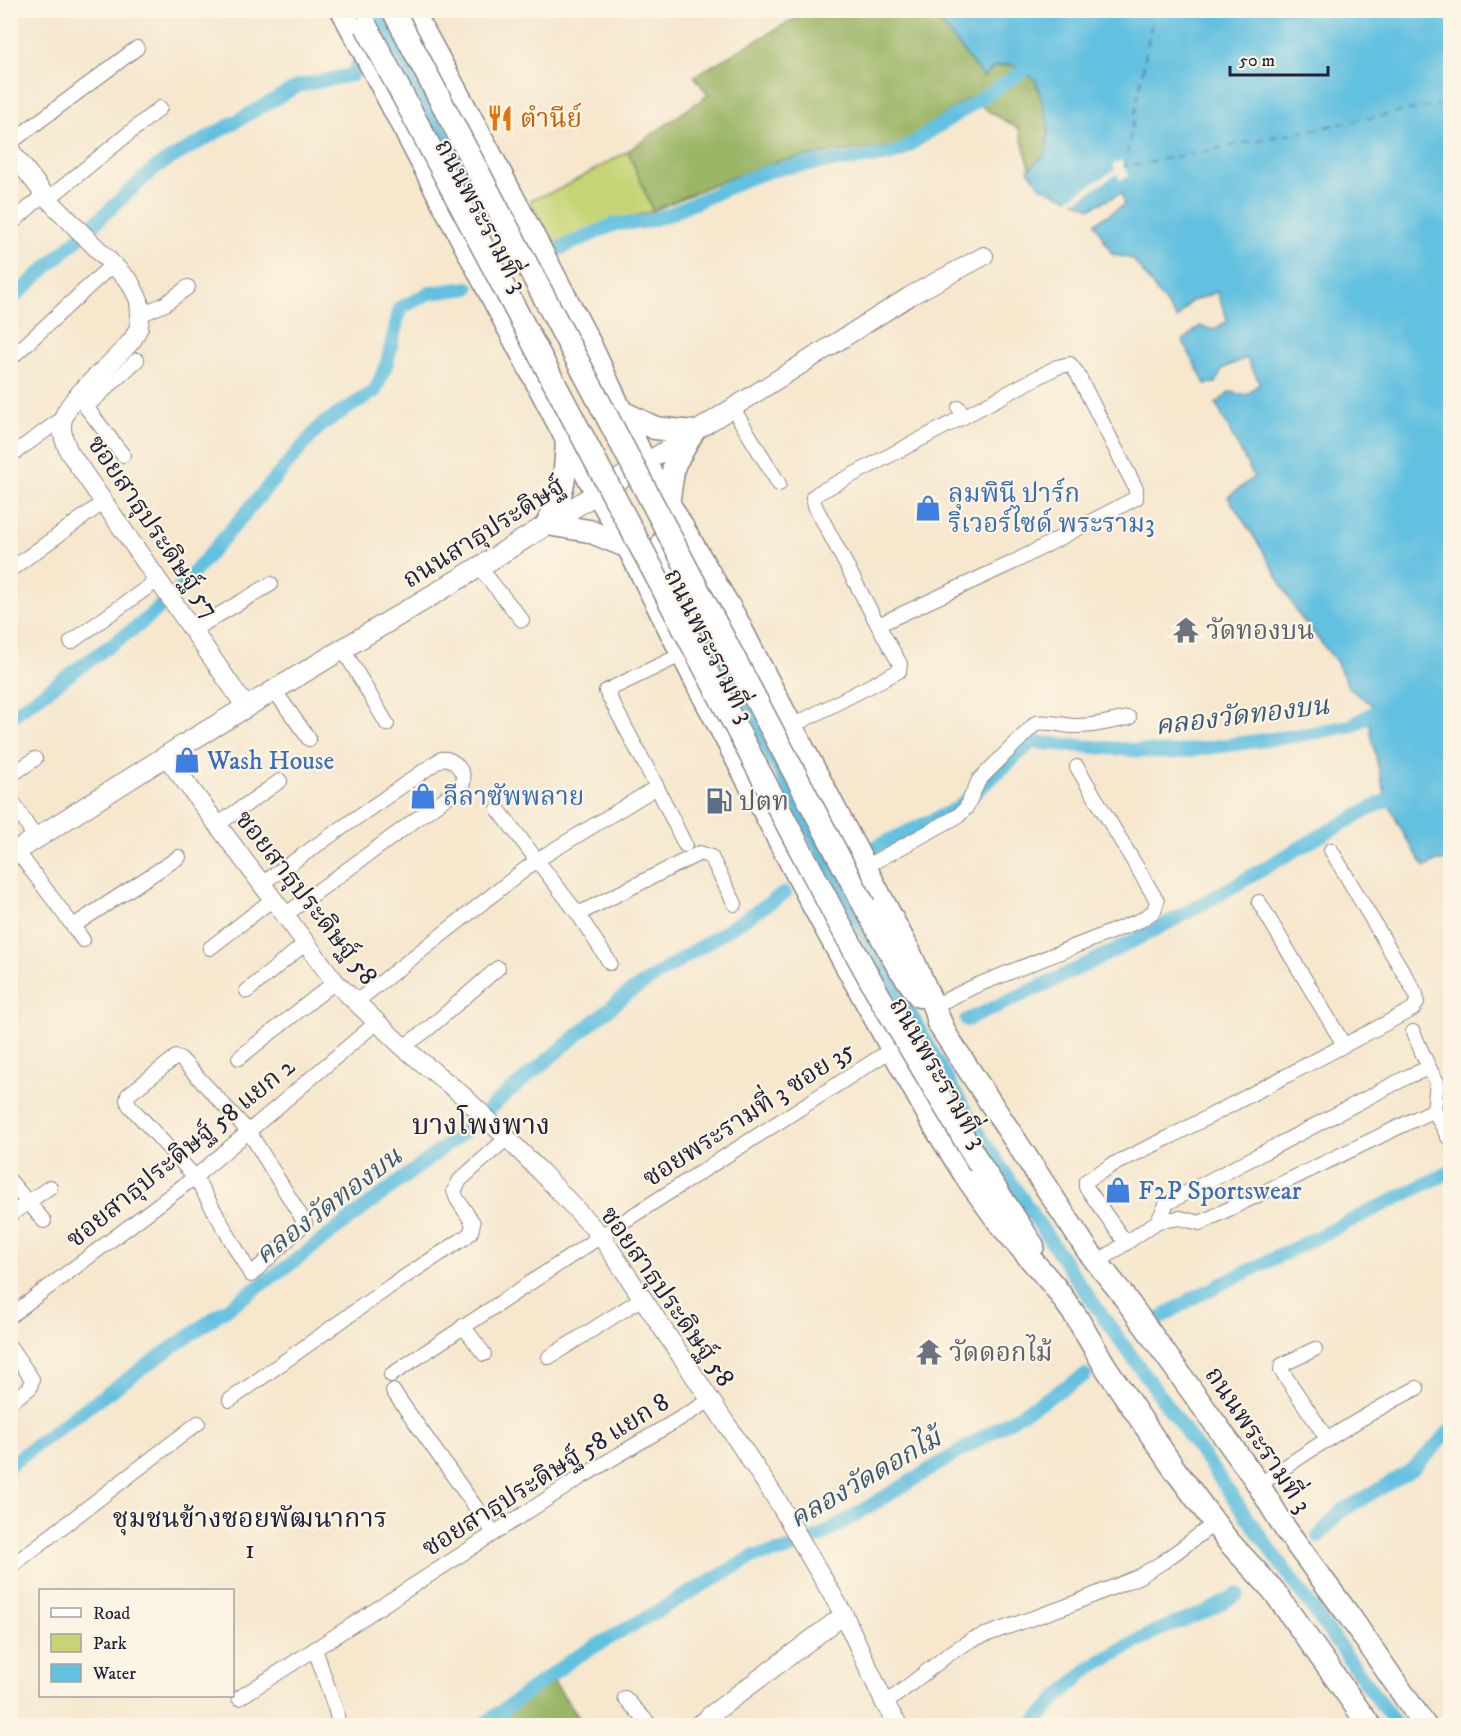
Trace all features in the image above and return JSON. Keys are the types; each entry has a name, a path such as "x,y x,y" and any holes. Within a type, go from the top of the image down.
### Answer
{"main road":[{"name":"ถนนพระรามที่ 3","path":"342,10 359,23 881,999 980,1165 1028,1236 1055,1287"},
{"name":"ถนนพระรามที่ 3","path":"393,10 897,965 1097,1263 1120,1291 1259,1485 1287,1530 1425,1725"},
{"name":"ถนนพระรามที่ 3","path":"412,10 590,344 645,463 735,617 910,952 946,1035"},
{"name":"ถนนพระรามที่ 3","path":"359,23 379,83 567,440 628,547 804,889 891,1050 967,1178 1001,1225 1055,1287 1162,1451 1228,1541 1273,1590 1370,1725"},
{"path":"519,347 531,352 547,354 564,344 571,332 574,313"},
{"path":"590,344 575,372 576,381 675,565 672,583 658,605"},
{"path":"620,411 655,428 693,432 674,465 668,504"},
{"path":"567,440 565,481 558,504 547,524 589,531 628,547"},
{"name":"ถนนสาธุประดิษฐ์","path":"14,853 166,756 479,567 645,463"},
{"path":"681,652 683,635 690,624 706,615 721,613 735,617"}],"street":[{"path":"10,143 137,48"},
{"path":"10,225 160,108"},
{"path":"11,151 46,196 130,282 139,300 140,315 165,304 188,287"},
{"name":"ถนนสาธุประดิษฐ์","path":"645,463 910,296 984,256"},
{"path":"10,359 112,264"},
{"name":"ซอยสาธุประดิษฐ์ 57","path":"140,315 139,327 123,352 82,401 70,404 63,418 62,435 69,452 246,707"},
{"path":"123,455 82,401 137,360"},
{"path":"792,726 899,671 900,664 878,625 815,506 813,497 961,412 1057,367 1070,364 1077,373 1136,489 1136,498 1014,562 878,625"},
{"path":"732,407 779,484"},
{"path":"10,456 63,418"},
{"path":"10,570 104,502"},
{"path":"479,567 522,620"},
{"path":"71,642 158,580"},
{"path":"193,630 271,584"},
{"path":"343,649 387,724"},
{"path":"681,652 606,691 685,845"},
{"path":"274,690 309,739"},
{"path":"865,867 958,816 966,808 986,772 1036,723 1074,726 1101,724 1129,718"},
{"name":"ซอยสาธุประดิษฐ์ 58","path":"166,756 335,982 403,1047 460,1094 507,1138 601,1236 805,1544 844,1614 885,1704 899,1725"},
{"path":"10,776 35,759"},
{"path":"261,884 441,759 451,760 458,768 465,779 462,786 285,915"},
{"path":"934,1006 975,986 1140,920 1154,911 1157,901 1077,767"},
{"path":"217,825 280,781"},
{"path":"356,1002 537,860 657,787"},
{"path":"10,798 36,839"},
{"path":"498,809 578,914 610,963"},
{"path":"1126,1243 1086,1187 1086,1181 1112,1165 1172,1136 1413,1009 1417,1002 1416,994 1331,850"},
{"path":"14,853 83,940"},
{"path":"578,914 700,853 711,857 735,904"},
{"path":"74,926 179,857"},
{"path":"210,948 273,899"},
{"path":"1259,902 1344,1045"},
{"path":"247,991 307,942"},
{"path":"403,1047 428,1029 498,968"},
{"path":"239,1058 335,982"},
{"name":"ซอยสาธุประดิษฐ์ 58 แยก 2","path":"10,1316 195,1177 377,1022"},
{"path":"1413,1032 1437,1082 1434,1110 1448,1137"},
{"name":"ซอยพระรามที่ 3 ซอย 35","path":"391,1375 601,1236 891,1050"},
{"path":"176,1058 181,1059 249,1132 305,1223 251,1275 195,1177 129,1106 127,1100 128,1095 176,1058"},
{"path":"1158,1221 1167,1203 1408,1076 1429,1068"},
{"path":"1437,1082 1450,1076"},
{"path":"1097,1263 1158,1221 1180,1218 1200,1223 1434,1110"},
{"path":"230,1400 382,1292 466,1237 471,1232 473,1223 454,1191 460,1180 507,1138"},
{"path":"10,1181 44,1221"},
{"path":"10,1215 50,1187"},
{"path":"549,1357 641,1299"},
{"path":"463,1326 484,1353"},
{"path":"10,1347 32,1380 30,1388 10,1402"},
{"path":"1315,1348 1287,1361 1282,1365 1281,1370 1328,1440"},
{"path":"1259,1485 1328,1440 1417,1388"},
{"path":"393,1391 494,1533"},
{"name":"ซอยสาธุประดิษฐ์ 58 แยก 8","path":"239,1698 578,1479 711,1400"},
{"path":"10,1567 198,1423"},
{"path":"885,1704 949,1654 971,1640 1067,1606 1138,1577 1163,1562 1215,1523"},
{"path":"705,1722 844,1614"},
{"path":"315,1649 336,1711 338,1721 335,1725"},
{"path":"624,1698 651,1725"}],"green space":[{"path":"808,11 932,11 983,77 994,67 1012,64 1036,80 1049,126 1046,153 1030,168 1019,129 988,111 970,97 897,147 836,152 778,161 712,185 653,211 628,151 708,95 694,76"},
{"path":"628,151 653,211 617,221 555,247 530,200 560,189"},
{"path":"552,1679 584,1725 484,1725"}],"water":[{"path":"932,11 1450,11 1450,860 1437,861 1425,867 1406,838 1386,796 1378,765 1370,726 1373,706 1349,688 1336,661 1298,614 1262,549 1228,497 1254,477 1216,404 1230,392 1247,395 1260,383 1246,358 1222,369 1216,383 1205,384 1183,341 1200,326 1213,330 1228,321 1217,292 1190,302 1177,319 1133,259 1112,254 1095,223 1124,205 1121,193 1091,208 1041,187 1028,170 1046,153 1049,126 1036,81 1012,64 994,67 983,77"}],"pier":[{"path":"1121,160 1129,176 1120,180 1117,174 1079,199 1069,202 1066,200 1115,170 1113,164"}],"waterway":[{"path":"10,301 156,167 298,86 352,75 387,10"},
{"path":"380,15 485,215"},
{"path":"556,250 615,224 644,222 668,215 770,171 799,165 884,156 900,151 1037,62"},
{"path":"179,590 321,425 375,391 387,363 400,308 430,293 468,288"},
{"path":"10,717 139,625 162,605"},
{"path":"706,630 863,930 976,1130 1079,1283 1397,1726"},
{"name":"คลองวัดทองบน","path":"875,847 956,809 1032,742 1170,753 1308,734 1353,725 1384,706"},
{"path":"967,1020 1077,969 1157,928 1403,792"},
{"name":"คลองวัดทองบน","path":"10,1465 68,1421 296,1260 464,1132 499,1100 627,994 785,893"},
{"name":"คลองวัดดอกไม้","path":"1157,1320 1193,1298 1450,1172"},
{"name":"คลองวัดดอกไม้","path":"481,1726 573,1659 754,1556 784,1551 819,1537 1085,1375"},
{"path":"1318,1537 1340,1512 1412,1470 1450,1431"},
{"path":"1032,1726 1089,1668 1156,1631 1208,1611 1238,1594"}],"ferry route":[{"path":"1154,10 1125,167 1450,102"}],"place":[{"name":"ตำนีย์","path":"500,118"},
{"name":"ลุมพินี ปาร์ก ริเวอร์ไซด์ พระราม3","path":"928,508"},
{"name":"วัดทองบน","path":"1186,630"},
{"name":"Wash House","path":"187,760"},
{"name":"ลีลาซัพพลาย","path":"423,796"},
{"name":"ปตท","path":"719,801"},
{"name":"F2P Sportswear","path":"1118,1190"},
{"name":"วัดดอกไม้","path":"929,1352"}],"district":[{"name":"บางโพงพาง","path":"481,1124"},
{"name":"ชุมชนข้างซอยพัฒนาการ 1","path":"250,1534"}]}
